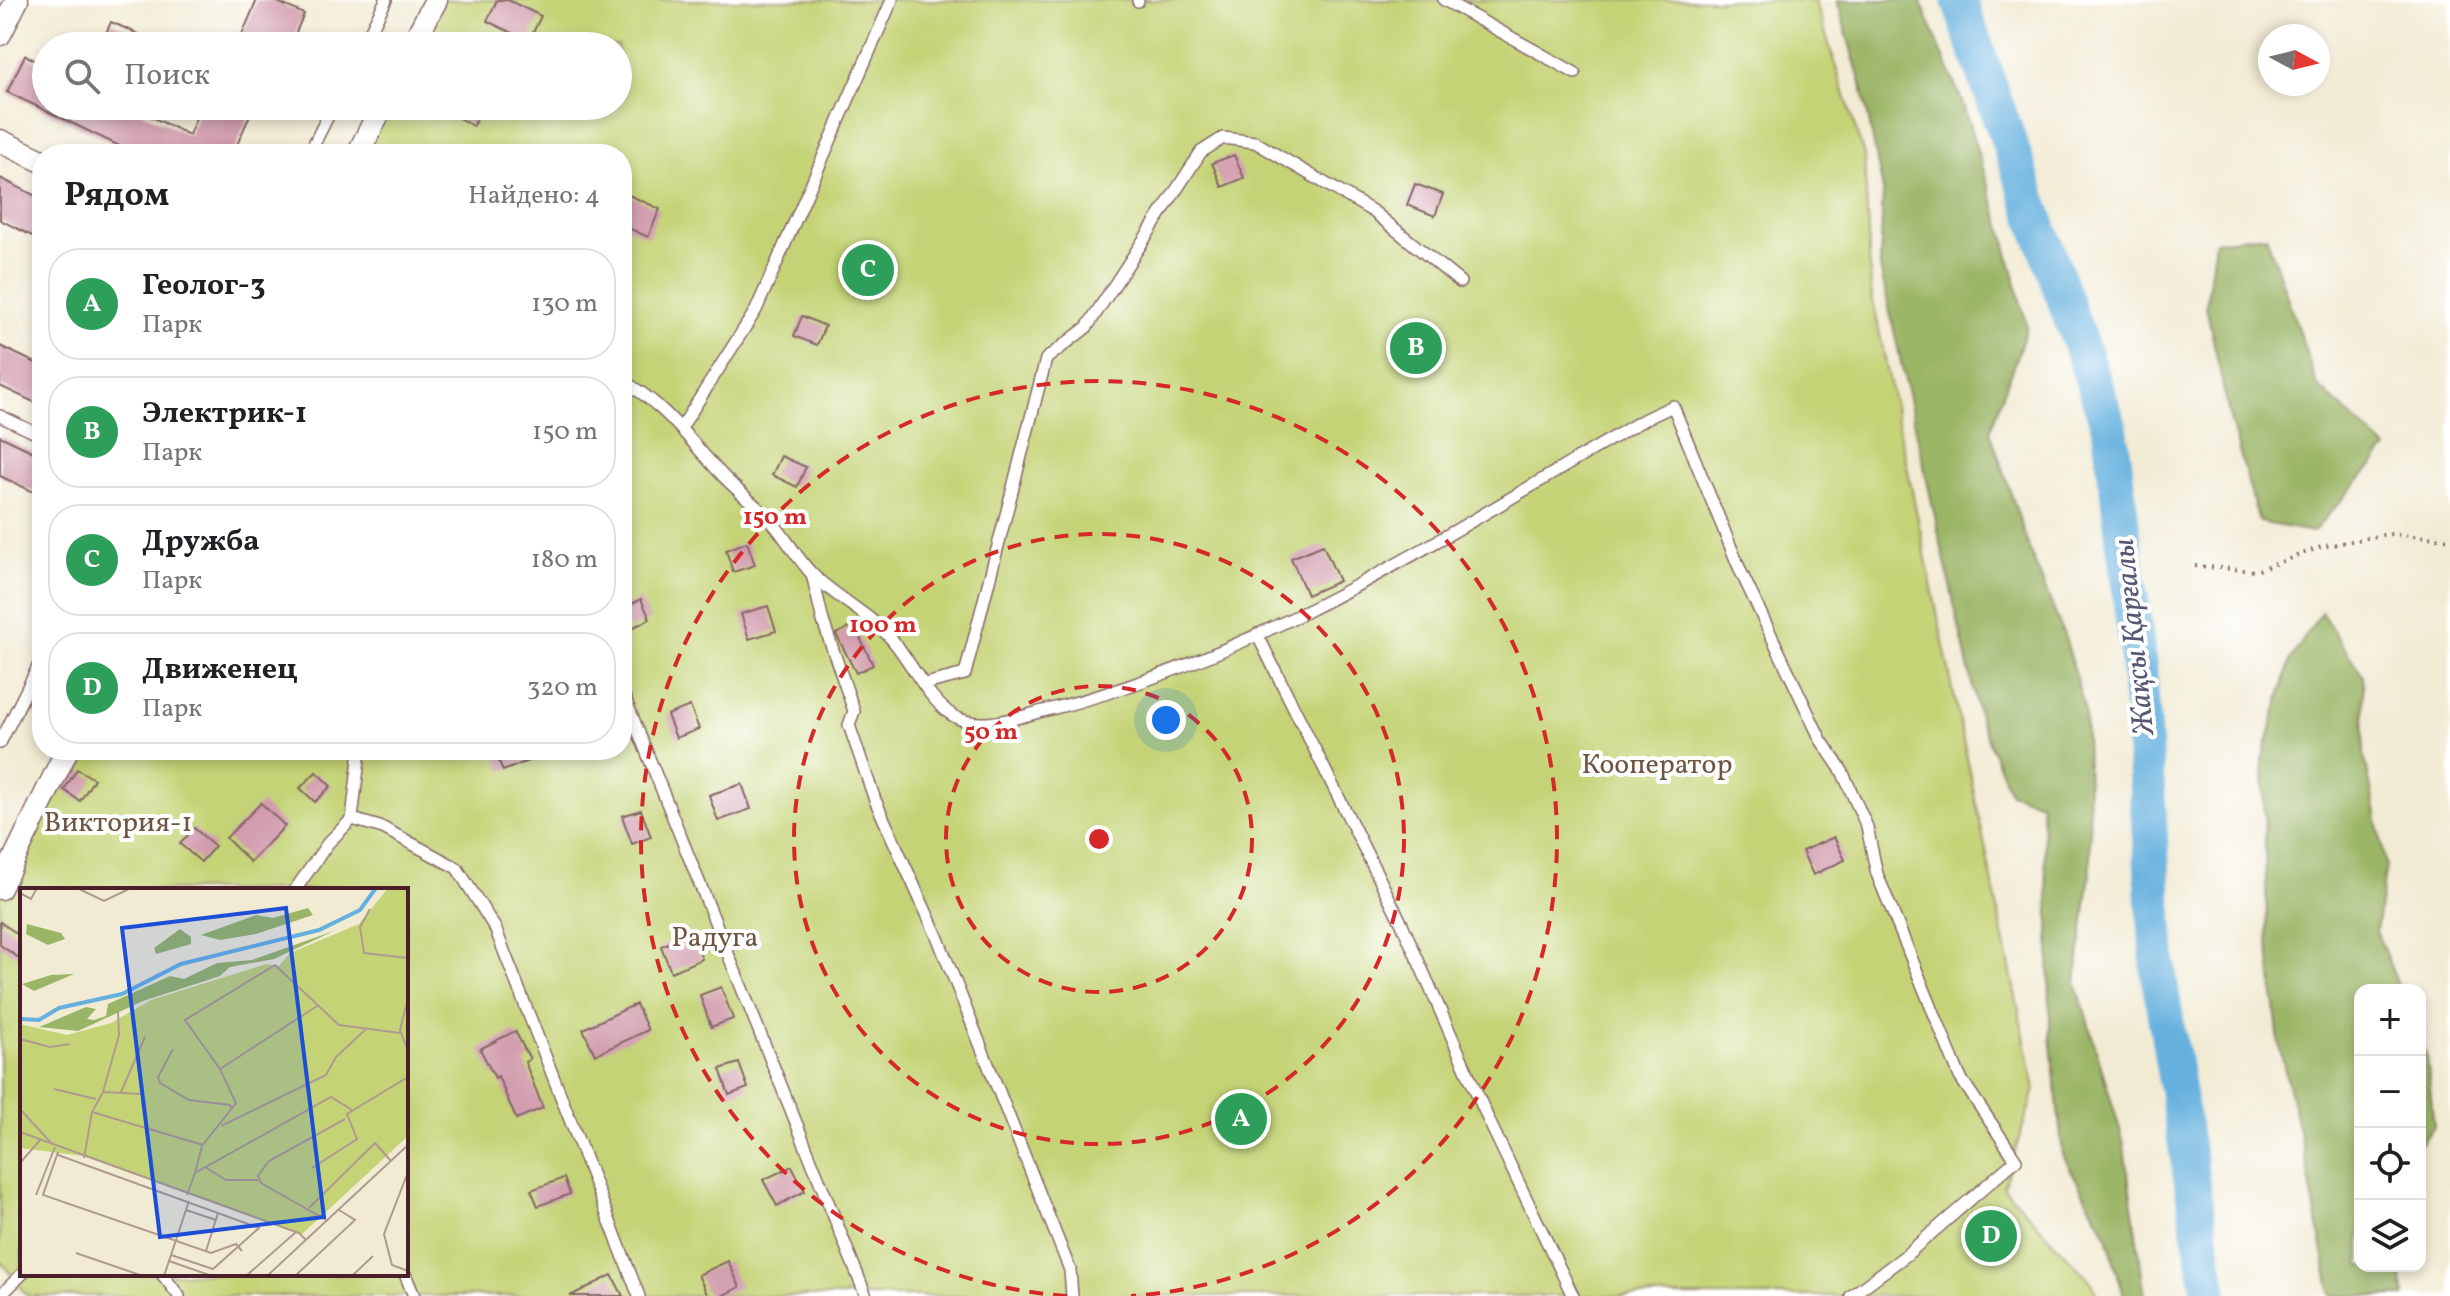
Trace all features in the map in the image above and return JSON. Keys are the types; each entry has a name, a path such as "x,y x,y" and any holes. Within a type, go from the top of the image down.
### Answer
{"street":[{"path":"0,34 17,0"},
{"path":"419,32 436,0"},
{"path":"363,144 375,120"},
{"path":"0,141 32,156"},
{"path":"0,888 62,760"}],"lane":[{"path":"370,32 386,0"},
{"path":"681,428 756,310 892,0"},
{"path":"1444,0 1575,73"},
{"path":"314,144 326,120"},
{"path":"925,684 965,674 1046,359 1087,327 1201,152 1223,138 1255,142 1374,212 1460,282"},
{"path":"632,388 674,419 724,477 771,521 812,574 892,640 952,715 976,724 1078,702 1167,673 1257,634 1397,565 1631,427 1673,406 1741,572 1821,740 1842,771 1867,827 1882,887 1960,1077 2016,1160 1905,1256 1851,1296"},
{"path":"0,416 32,431"},
{"path":"812,574 823,621 854,711 849,725 875,800 937,936 1005,1104 1070,1270 1072,1296"},
{"path":"1257,634 1402,924 1502,1149 1573,1296"},
{"path":"0,743 32,679"},
{"path":"632,716 866,1296"},
{"path":"296,888 328,843 352,819 359,760"},
{"path":"352,819 383,828 457,868 495,928 639,1296"},
{"path":"0,1296 20,1276"},
{"path":"164,1276 179,1296"},
{"path":"406,1276 414,1296"}],"path":[{"path":"2195,566 2256,571 2321,547 2388,534 2450,539"}],"green space":[{"path":"438,0 1815,0 1864,156 1871,291 2035,1090 2003,1187 2093,1284 2097,1296 27,1296 0,1260 0,889 62,760 632,760 632,144 364,144 377,120 632,120 632,32 422,32"},
{"path":"1837,0 1920,0 1961,99 2002,229 2027,327 1990,431 2031,554 2066,640 2085,712 2091,866 2076,982 2123,1140 2145,1296 2124,1296 2107,1236 2063,1155 2050,1035 2049,913 2041,803 2010,793 1980,721 1880,267 1883,190 1863,91"},
{"path":"2266,235 2317,385 2387,449 2313,532 2259,522 2229,415 2206,306 2215,241"},
{"path":"2321,612 2363,676 2364,754 2386,865 2376,931 2398,984 2354,984 2354,1272 2400,1272 2405,1296 2331,1296 2307,1166 2279,1044 2267,930 2263,757 2290,661"},
{"path":"2426,1055 2427,1058 2434,1127 2426,1137"}],"building":[{"path":"257,0 273,0 304,14 296,32 243,32"},
{"path":"497,0 508,0 541,16 533,32 510,32 487,21"},
{"path":"111,22 134,32 106,32"},
{"path":"25,55 32,59 32,104 7,92"},
{"path":"65,120 158,120 189,135 195,120 248,120 237,144 115,144"},
{"path":"462,120 476,120 473,126"},
{"path":"1234,155 1244,178 1222,187 1212,163"},
{"path":"0,178 32,194 32,236 0,220"},
{"path":"1415,184 1443,194 1435,216 1407,205"},
{"path":"632,196 660,209 648,237 632,230"},
{"path":"802,316 825,326 817,345 794,336"},
{"path":"0,346 32,361 32,401 0,386"},
{"path":"0,436 32,451 32,491 0,476"},
{"path":"781,456 806,467 797,487 772,475"},
{"path":"747,542 755,565 733,572 726,550"},
{"path":"1323,545 1339,581 1307,595 1291,558"},
{"path":"641,599 650,619 632,628 632,604"},
{"path":"768,606 776,631 749,639 741,614"},
{"path":"854,625 873,665 856,673 836,634"},
{"path":"690,706 699,729 676,738 667,715"},
{"path":"498,760 530,760 503,771"},
{"path":"77,769 94,779 80,801 64,790"},
{"path":"316,772 331,786 315,802 300,788"},
{"path":"742,784 751,809 718,821 709,795"},
{"path":"261,803 285,826 250,862 226,838"},
{"path":"641,810 651,837 632,844 622,816"},
{"path":"194,828 215,846 201,862 180,844"},
{"path":"1834,837 1845,860 1813,875 1802,851"},
{"path":"0,922 20,936 20,959 0,945"},
{"path":"692,933 702,959 671,972 661,946"},
{"path":"721,987 733,1019 711,1027 700,995"},
{"path":"636,1004 648,1030 595,1055 583,1029"},
{"path":"515,1031 530,1059 525,1062 543,1108 516,1119 498,1076 495,1078 480,1049"},
{"path":"739,1063 748,1088 729,1095 720,1069"},
{"path":"792,1166 805,1191 777,1206 763,1180"},
{"path":"564,1178 570,1194 538,1206 531,1190"},
{"path":"728,1261 740,1287 722,1296 708,1296 698,1275"},
{"path":"612,1275 623,1296 570,1296"}],"waterway":[{"name":"Жақсы Қарғалы","path":"1959,0 2110,429 2139,667 2159,976 2210,1296"}],"place":[{"name":"Дружба","path":"868,270"},
{"name":"Электрик-1","path":"1416,348"},
{"name":"Геолог-3","path":"1241,1119"},
{"name":"Движенец","path":"1991,1236"}],"park label":[{"name":"Кооператор","path":"1657,763"},
{"name":"Виктория-1","path":"118,821"},
{"name":"Радуга","path":"715,936"}]}
